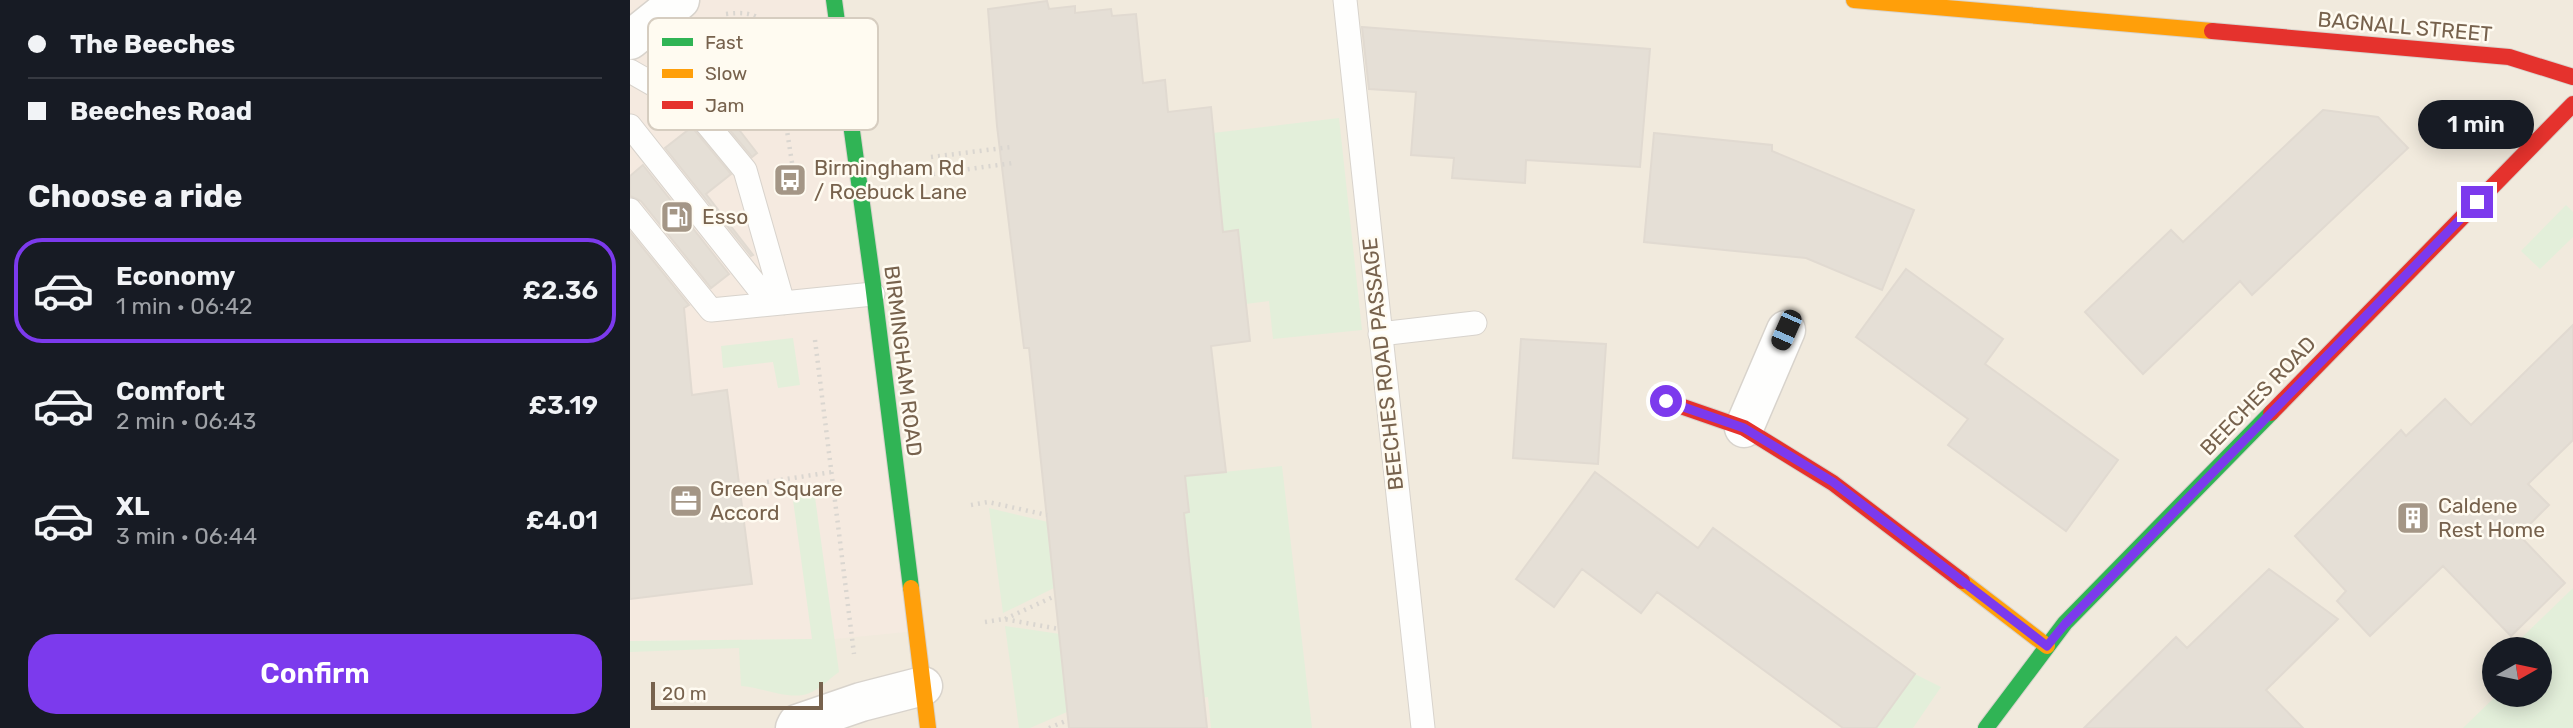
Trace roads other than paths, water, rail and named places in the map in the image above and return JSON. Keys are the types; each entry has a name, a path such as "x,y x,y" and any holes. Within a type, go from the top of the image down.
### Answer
{"street":[{"path":"658,18 680,0"},
{"name":"BIRMINGHAM ROAD","path":"834,0 836,18"},
{"name":"BAGNALL STREET","path":"1854,0 2509,57 2573,77"},
{"path":"630,40 648,26"},
{"name":"BEECHES ROAD","path":"1986,728 2065,624 2573,104"},
{"name":"BIRMINGHAM ROAD","path":"851,130 928,728"},
{"path":"1744,428 1786,330"},
{"path":"1666,401 1744,428 1833,482 2047,646"},
{"path":"795,728 797,724 860,702 923,686"}],"lane":[{"name":"BEECHES ROAD PASSAGE","path":"1345,0 1423,728"},
{"path":"630,71 648,81"},
{"path":"630,126 777,303"},
{"path":"712,130 745,170 777,303"},
{"path":"630,210 711,310 873,294"},
{"path":"1380,334 1475,323"}],"place":[{"name":"Birmingham Rd / Roebuck Lane","path":"790,180"},
{"name":"Esso","path":"677,217"},
{"name":"Green Square Accord","path":"686,501"},
{"name":"Caldene Rest Home","path":"2413,518"}]}
